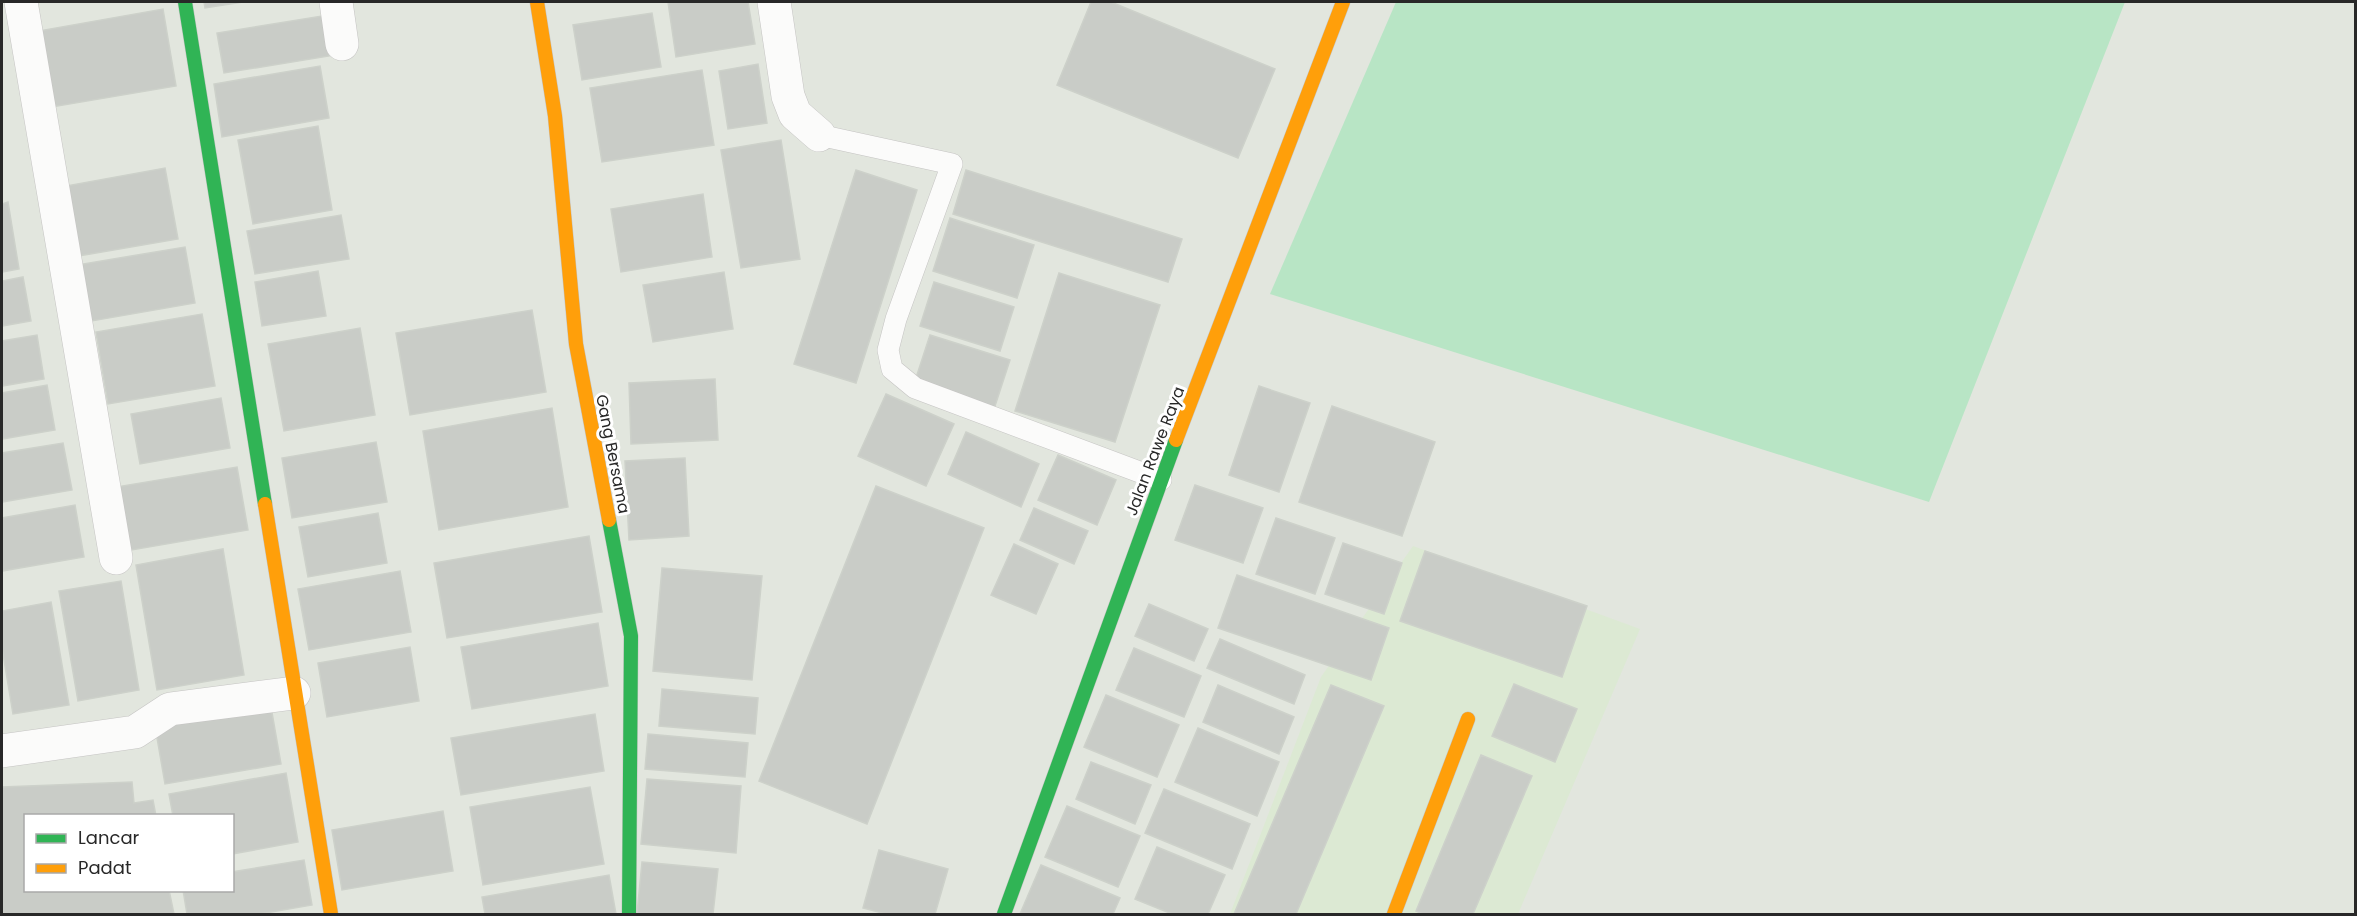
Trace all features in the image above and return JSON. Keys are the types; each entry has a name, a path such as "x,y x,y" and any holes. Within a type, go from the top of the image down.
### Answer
{"street":[{"path":"21,2 116,558"},
{"path":"185,2 331,915"},
{"path":"336,2 342,44"},
{"name":"Gang Bersama","path":"537,2 555,116 576,344 631,636 629,915"},
{"path":"774,2 788,96 795,114 819,135"},
{"name":"Jalan Rawe Raya","path":"1004,915 1161,480 1343,2"},
{"path":"2,751 135,732 170,709 294,693"},
{"path":"1394,915 1468,719"}],"lane":[{"path":"819,135 951,164 896,319 888,350 892,369 915,388 1161,480"}],"shaded area":[{"path":"1413,546 1640,629 1518,914 1230,914 1321,677"}],"green space":[{"path":"1396,2 2125,2 1929,502 1270,294"}],"building":[{"path":"204,2 243,2 205,8"},
{"path":"668,2 748,2 755,44 676,57"},
{"path":"1091,2 1111,2 1275,69 1238,158 1057,85"},
{"path":"163,9 176,86 46,108 33,32"},
{"path":"652,13 661,67 582,80 573,25"},
{"path":"322,16 329,56 224,73 217,33"},
{"path":"758,64 767,123 728,129 719,71"},
{"path":"320,66 329,118 222,137 214,84"},
{"path":"702,70 714,145 602,162 590,88"},
{"path":"318,126 332,210 253,224 238,140"},
{"path":"781,140 800,259 741,268 721,150"},
{"path":"165,168 178,239 67,258 55,188"},
{"path":"856,170 917,190 856,383 794,364"},
{"path":"966,170 1182,239 1168,282 953,214"},
{"path":"703,194 712,257 621,272 611,209"},
{"path":"8,202 19,269 2,272 2,204"},
{"path":"341,215 349,259 255,274 247,231"},
{"path":"950,218 1034,245 1017,298 933,271"},
{"path":"185,247 195,303 80,323 71,266"},
{"path":"318,271 326,316 262,326 255,282"},
{"path":"724,272 733,329 653,342 643,285"},
{"path":"1059,273 1160,305 1115,442 1015,411"},
{"path":"23,277 31,321 2,326 2,281"},
{"path":"934,282 1014,307 1000,351 920,326"},
{"path":"532,310 546,392 410,415 396,333"},
{"path":"202,314 215,386 108,404 96,332"},
{"path":"360,328 375,415 284,431 268,344"},
{"path":"37,335 44,379 2,386 2,341"},
{"path":"930,335 1010,360 994,409 914,384"},
{"path":"715,379 718,440 631,444 629,383"},
{"path":"47,385 55,430 2,439 2,393"},
{"path":"1259,386 1310,403 1279,492 1229,475"},
{"path":"886,394 954,424 926,486 858,456"},
{"path":"221,398 230,448 140,464 131,414"},
{"path":"1332,406 1435,442 1402,536 1299,502"},
{"path":"552,408 568,507 439,530 423,431"},
{"path":"966,432 1039,464 1021,507 948,474"},
{"path":"376,442 387,502 292,518 282,458"},
{"path":"63,443 72,490 2,502 2,453"},
{"path":"1058,455 1116,480 1097,525 1038,500"},
{"path":"685,458 689,536 629,540 625,461"},
{"path":"237,467 248,530 120,552 110,488"},
{"path":"1195,485 1263,508 1243,563 1175,540"},
{"path":"876,486 984,528 867,824 759,781"},
{"path":"75,505 84,557 2,571 2,518"},
{"path":"1034,508 1088,531 1074,564 1020,540"},
{"path":"378,513 387,563 308,577 299,527"},
{"path":"1276,518 1335,538 1315,594 1256,574"},
{"path":"589,536 602,612 447,638 434,563"},
{"path":"1343,543 1402,563 1384,614 1325,594"},
{"path":"1014,544 1058,564 1036,614 991,595"},
{"path":"223,549 244,675 157,690 136,565"},
{"path":"1425,551 1587,606 1562,677 1400,621"},
{"path":"662,568 762,576 752,680 653,671"},
{"path":"400,571 411,632 309,650 298,589"},
{"path":"1237,575 1389,628 1371,680 1218,628"},
{"path":"121,581 139,690 78,701 59,591"},
{"path":"51,602 69,705 13,714 2,648 2,611"},
{"path":"1149,604 1208,629 1194,661 1135,636"},
{"path":"598,623 608,686 472,709 461,647"},
{"path":"1220,639 1305,675 1294,704 1207,668"},
{"path":"410,647 419,701 327,717 318,663"},
{"path":"1134,648 1201,676 1184,717 1116,690"},
{"path":"1514,684 1577,709 1555,762 1492,736"},
{"path":"1218,685 1294,717 1279,754 1203,722"},
{"path":"1331,685 1384,706 1296,914 1234,914"},
{"path":"662,689 758,698 755,734 659,726"},
{"path":"1106,695 1179,725 1157,777 1084,747"},
{"path":"271,707 281,764 165,784 155,726"},
{"path":"595,714 604,771 461,795 451,738"},
{"path":"1198,728 1279,762 1257,816 1175,782"},
{"path":"648,734 748,743 745,777 645,769"},
{"path":"1481,755 1532,776 1473,914 1423,914 1416,911"},
{"path":"1091,762 1151,785 1135,824 1076,799"},
{"path":"286,773 298,842 234,854 234,814 173,814 169,794"},
{"path":"647,779 741,786 736,853 641,844"},
{"path":"132,782 134,803 153,800 156,814 24,814 24,892 169,892 174,914 2,914 2,787"},
{"path":"590,787 604,864 483,885 470,807"},
{"path":"1164,789 1250,824 1232,869 1145,833"},
{"path":"1067,806 1140,836 1118,887 1045,857"},
{"path":"443,811 453,871 342,890 332,830"},
{"path":"1157,847 1225,875 1208,914 1172,914 1135,899"},
{"path":"879,850 948,869 935,914 886,914 863,908"},
{"path":"304,860 312,905 260,914 187,914 183,892 234,892 234,872"},
{"path":"642,862 718,869 713,914 637,914"},
{"path":"1041,865 1120,898 1113,914 1020,914"},
{"path":"609,875 616,914 485,914 482,897"}],"traffic: fast":[{"path":"185,2 265,504"},
{"path":"1004,914 1176,440"},
{"path":"609,520 631,636 629,914"}],"traffic: slow":[{"path":"537,2 555,116 576,344 609,520"},
{"path":"1176,440 1343,2"},
{"path":"265,504 331,914"},
{"path":"1394,914 1468,719"}]}
